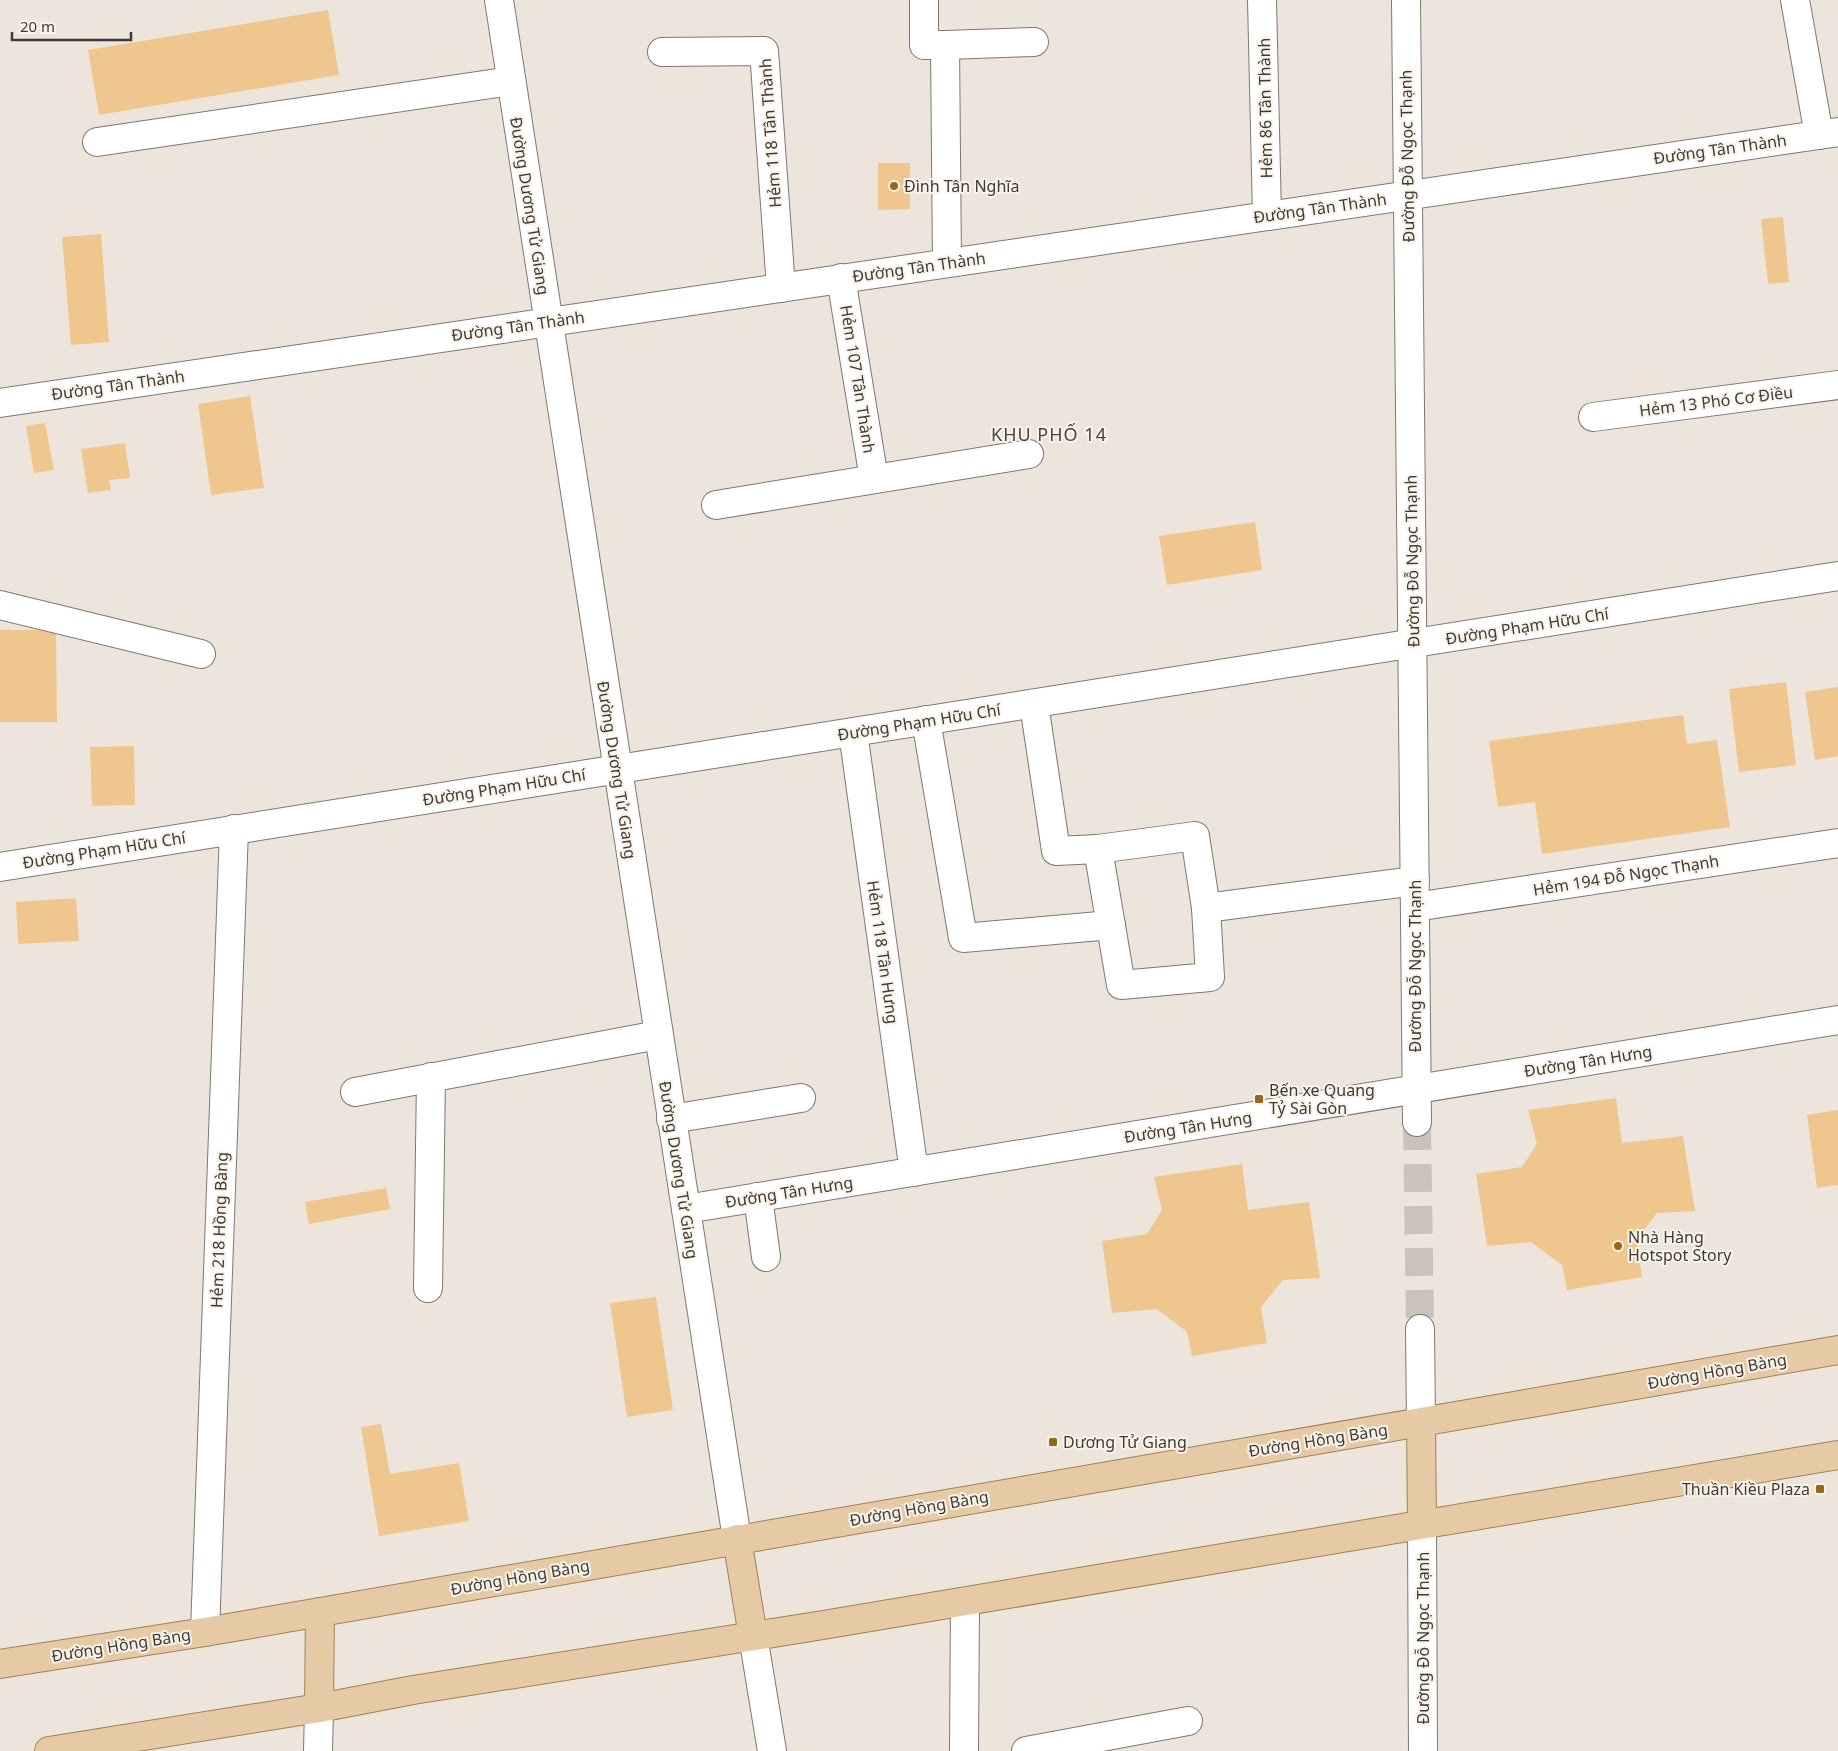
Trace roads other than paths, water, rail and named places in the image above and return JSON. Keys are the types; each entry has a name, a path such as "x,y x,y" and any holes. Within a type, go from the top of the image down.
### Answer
{"main road":[{"name":"Đường Hồng Bàng","path":"0,1664 205,1632 1838,1350"},
{"path":"1421,1423 1422,1524"},
{"path":"49,1751 318,1708 412,1690 965,1602 1838,1455"},
{"path":"737,1539 753,1636"},
{"path":"318,1708 320,1612"}],"street":[{"name":"Đường Dương Tử Giang","path":"499,0 737,1539"},
{"path":"924,0 924,45 1034,42"},
{"name":"Hẻm 86 Tân Thành","path":"1262,0 1267,216"},
{"name":"Đường Đỗ Ngọc Thạnh","path":"1406,0 1417,1122"},
{"path":"1795,0 1829,133"},
{"path":"945,45 947,263"},
{"name":"Hẻm 118 Tân Thành","path":"662,52 764,51 781,288"},
{"path":"97,142 511,81"},
{"name":"Đường Tân Thành","path":"0,403 1829,133"},
{"name":"Hẻm 107 Tân Thành","path":"841,278 874,479"},
{"name":"Hẻm 13 Phó Cơ Điều","path":"1593,417 1838,386"},
{"path":"716,505 1029,454"},
{"name":"Đường Phạm Hữu Chí","path":"0,866 1838,576"},
{"path":"0,605 201,654"},
{"path":"1034,704 1056,851 1098,849 1195,836 1206,908 1210,977 1121,984 1098,849"},
{"path":"926,720 963,938 1111,925"},
{"name":"Hẻm 118 Tân Hưng","path":"853,732 914,1172"},
{"name":"Hẻm 218 Hồng Bàng","path":"205,1632 234,829"},
{"name":"Hẻm 194 Đỗ Ngọc Thạnh","path":"1206,908 1415,894 1838,843"},
{"name":"Đường Tân Hưng","path":"686,1209 1838,1020"},
{"path":"355,1092 658,1035"},
{"path":"428,1288 431,1077"},
{"path":"671,1119 801,1098"},
{"path":"758,1197 766,1257"},
{"path":"1420,1329 1421,1423"},
{"name":"Đường Đỗ Ngọc Thạnh","path":"1422,1524 1423,1751"},
{"path":"964,1751 965,1602"},
{"path":"753,1636 772,1751"},
{"path":"318,1708 318,1751"},
{"path":"1026,1751 1188,1722"}],"tunnel":[{"path":"1417,1122 1420,1329"}],"place":[{"name":"Đình Tân Nghĩa","path":"894,186"},
{"name":"Bến xe Quang Tỷ Sài Gòn","path":"1259,1099"},
{"name":"Nhà Hàng Hotspot Story","path":"1618,1246"},
{"name":"Dương Tử Giang","path":"1053,1442"},
{"name":"Thuần Kiều Plaza","path":"1820,1489"}],"district":[{"name":"KHU PHỐ 14","path":"1049,434"}]}
